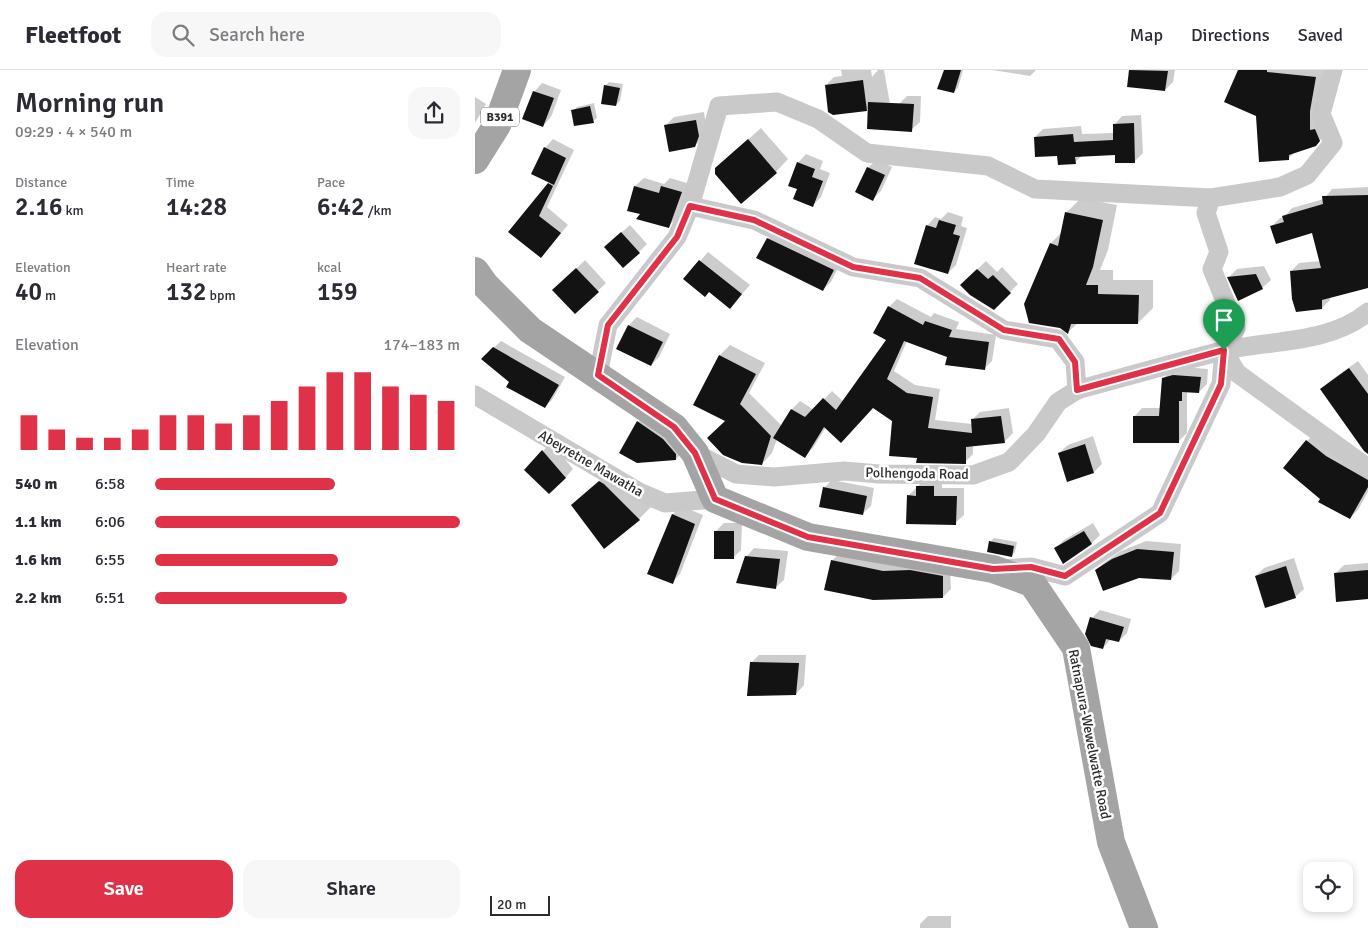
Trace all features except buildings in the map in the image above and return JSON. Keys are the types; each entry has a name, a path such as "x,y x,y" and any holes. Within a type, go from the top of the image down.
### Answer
{"main road":[{"name":"B391","path":"475,160 497,125 517,70"},
{"path":"475,271 485,285 529,330 674,427 695,453 715,499"},
{"name":"Ratnapura-Wewelwatte Road","path":"715,499 808,537 993,569 1031,584 1076,648 1111,842 1144,928"}],"street":[{"path":"598,375 608,325 677,237 690,206 719,106 777,102 817,119 867,153 988,166 1035,189 1211,198 1280,187 1307,175 1333,143 1321,114 1333,70"},
{"path":"993,569 1031,567 1065,576 1160,513 1221,384 1224,350 1236,328 1212,269 1219,252 1206,213 1211,198"},
{"path":"690,206 754,220 853,267 920,278 1004,330 1059,339 1075,362 1077,390"},
{"name":"Polhengoda Road","path":"695,453 736,474 774,477 844,470 879,474 973,475 1009,462 1035,434 1058,402 1077,390 1224,350 1319,335 1359,320 1368,312"},
{"path":"1224,350 1237,373 1368,468"},
{"name":"Abeyretne Mawatha","path":"475,395 639,492 665,503 715,499"}],"route":[{"path":"690,206 754,220 853,267 920,278 1004,330 1059,339 1075,362 1077,390 1224,350 1221,384 1160,513 1065,576 1031,567 993,569 808,537 715,499 695,453 674,427 598,375 608,325 677,237 690,206"}]}
